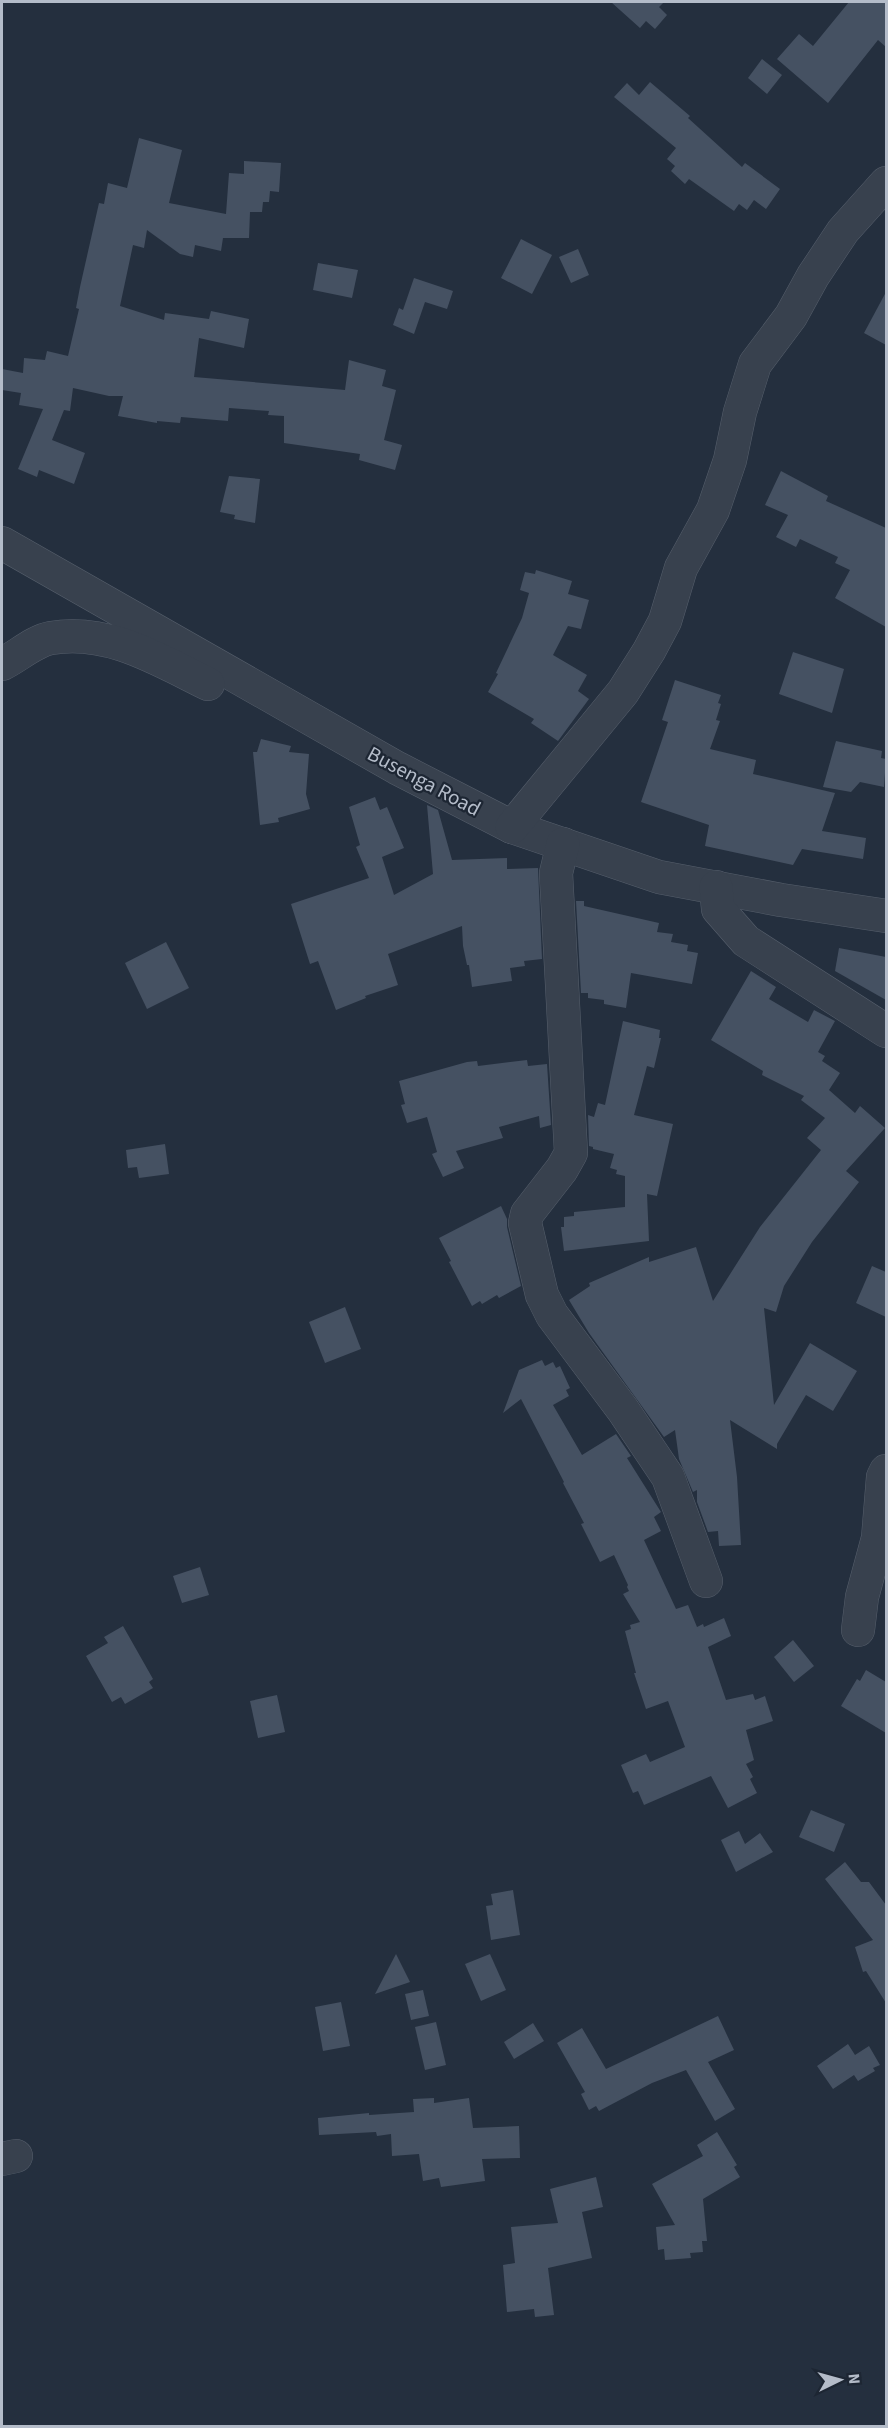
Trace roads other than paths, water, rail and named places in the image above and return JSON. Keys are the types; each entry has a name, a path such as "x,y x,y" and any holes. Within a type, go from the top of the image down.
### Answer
{"street":[{"path":"512,827 623,692 649,651 665,621 681,568 713,510 730,460 740,412 755,364 791,316 813,276 843,231 886,183"},
{"name":"Busenga Road","path":"2,543 397,768 512,827 659,877 781,900 886,916"},
{"path":"2,664 49,638 86,636 121,643 218,689 249,699 287,706"},
{"path":"563,844 556,873 571,1153 562,1169 527,1214 525,1223 542,1295 552,1315 623,1410 668,1477 706,1581"},
{"path":"716,887 718,909 746,941 886,1031"},
{"path":"858,1630 862,1596 878,1538 883,1477 886,1471"}]}
